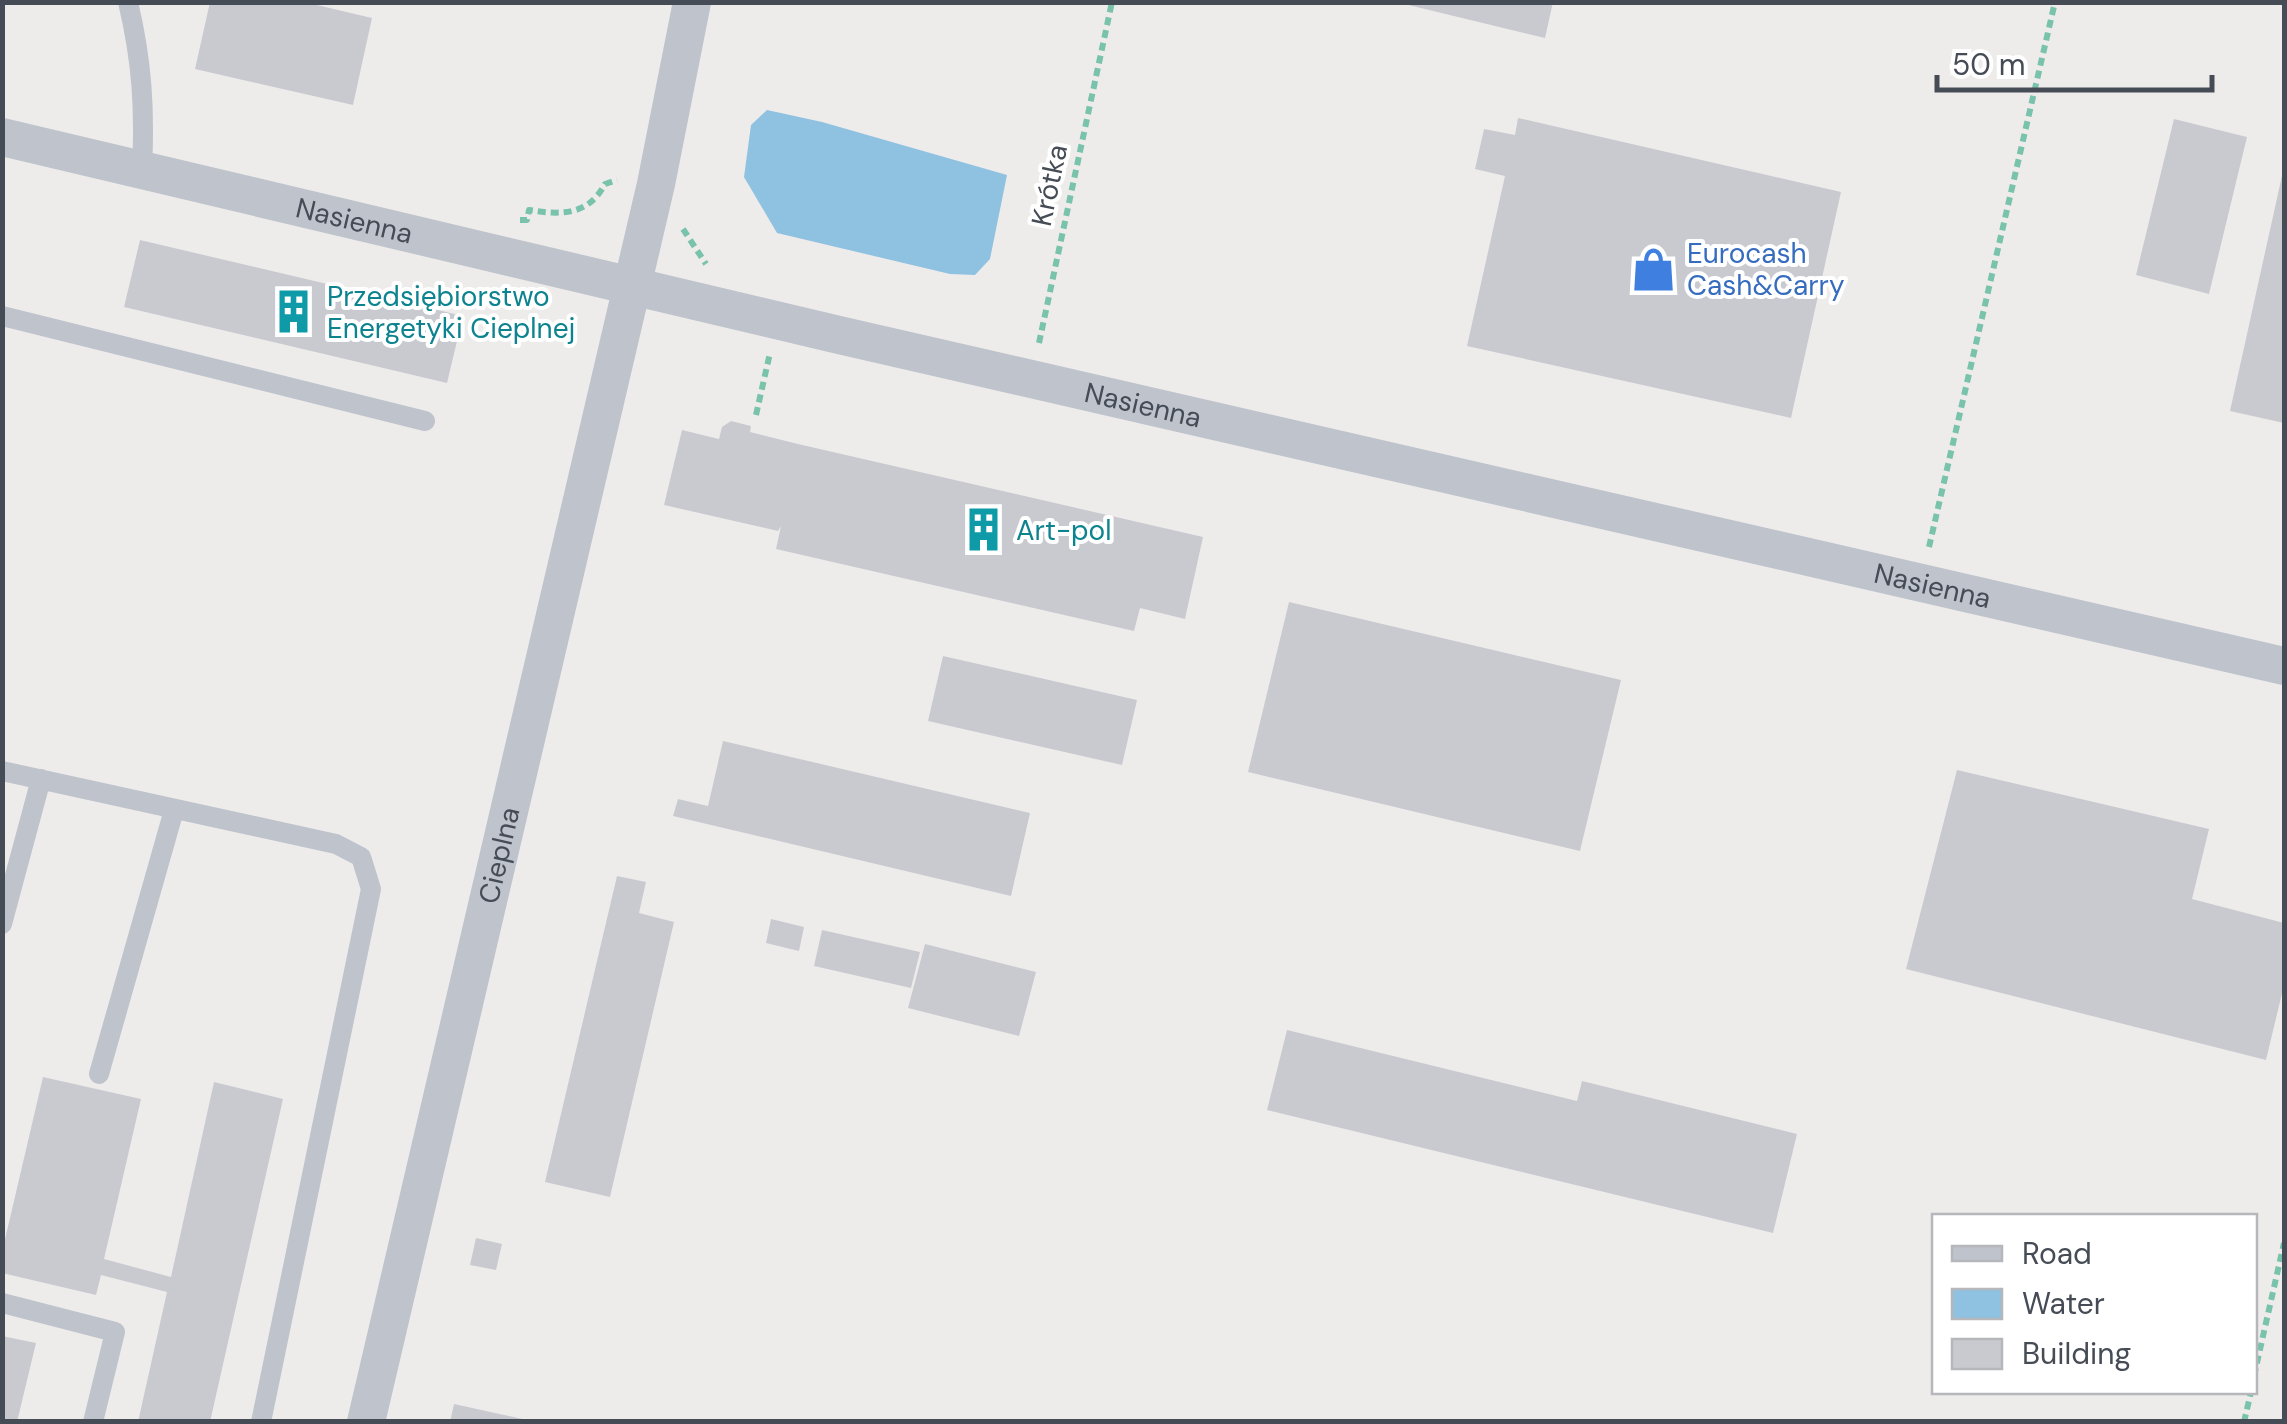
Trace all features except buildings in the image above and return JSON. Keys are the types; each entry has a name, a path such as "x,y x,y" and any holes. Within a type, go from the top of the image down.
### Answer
{"street":[{"name":"Cieplna","path":"366,1422 632,286 692,2"},
{"name":"Nasienna","path":"2,137 2284,666"}],"lane":[{"path":"128,2 138,41 145,106 142,169"},
{"path":"2,316 425,421"},
{"path":"2,771 336,844 361,858 371,889 260,1422"},
{"path":"2,924 40,778"},
{"path":"99,1074 174,810"},
{"path":"2,1304 114,1332 93,1422"}],"path":[{"name":"Krótka","path":"1032,378 1112,2"},
{"path":"1921,581 2054,2"},
{"path":"527,220 529,210 560,214 581,210 605,184 617,180"},
{"path":"680,218 696,254 717,272 712,304"},
{"path":"756,415 772,345"},
{"path":"2257,1363 2284,1243"},
{"path":"2244,1422 2251,1394"}],"water":[{"path":"767,110 1007,175 990,259 975,275 950,274 777,233 744,177 751,125"}],"place":[{"name":"Eurocash Cash&Carry","path":"1654,269"},
{"name":"Przedsiębiorstwo Energetyki Cieplnej","path":"294,312"},
{"name":"Art-pol","path":"983,530"}]}
